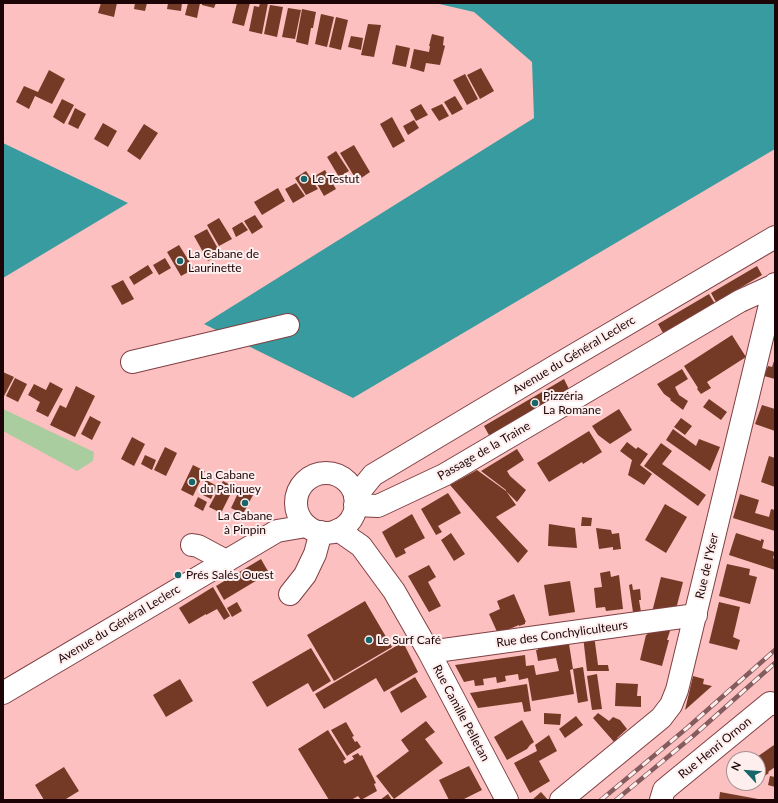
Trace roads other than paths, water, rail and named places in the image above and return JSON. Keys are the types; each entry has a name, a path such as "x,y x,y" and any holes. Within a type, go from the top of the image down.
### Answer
{"street":[{"name":"Avenue du Général Leclerc","path":"341,477 373,475 775,236"},
{"name":"Passage de la Traine","path":"355,505 378,506 444,475 740,301 775,285"},
{"name":"Rue de l'Yser","path":"561,800 661,718 670,705 677,690 775,285"},
{"path":"132,362 288,325"},
{"path":"333,473 348,482 352,489 355,505 350,520 344,526 322,529 301,520 297,511 297,493 301,485 308,478 316,474 333,473"},
{"name":"Avenue du Général Leclerc","path":"355,505 373,475"},
{"name":"Avenue du Général Leclerc","path":"3,693 277,531 296,502"},
{"name":"Rue Camille Pelletan","path":"355,505 361,546 394,591 429,652 507,800"},
{"name":"Avenue du Général Leclerc","path":"277,531 322,529"},
{"path":"290,594 304,575 315,554 322,529"},
{"name":"Rue Camille Pelletan","path":"322,529 361,546"},
{"path":"192,545 198,546 226,562"},
{"name":"Rue des Conchyliculteurs","path":"429,652 696,615"},
{"name":"Rue Henri Ornon","path":"661,800 664,790 770,703 775,704"}],"water":[{"path":"435,3 775,3 775,149 353,398 204,324 534,118 532,62 474,12"},
{"path":"3,143 128,203 3,278"}],"railway":[{"path":"601,800 687,728 775,650"},
{"path":"616,800 693,736 775,663"}],"place":[{"name":"Le Testut","path":"304,179"},
{"name":"La Cabane de Laurinette","path":"180,261"},
{"name":"Pizzéria La Romane","path":"535,403"},
{"name":"La Cabane du Paliquey","path":"192,482"},
{"name":"La Cabane à Pinpin","path":"245,503"},
{"name":"Prés Salés Ouest","path":"178,575"},
{"name":"Le Surf Café","path":"369,640"}]}
